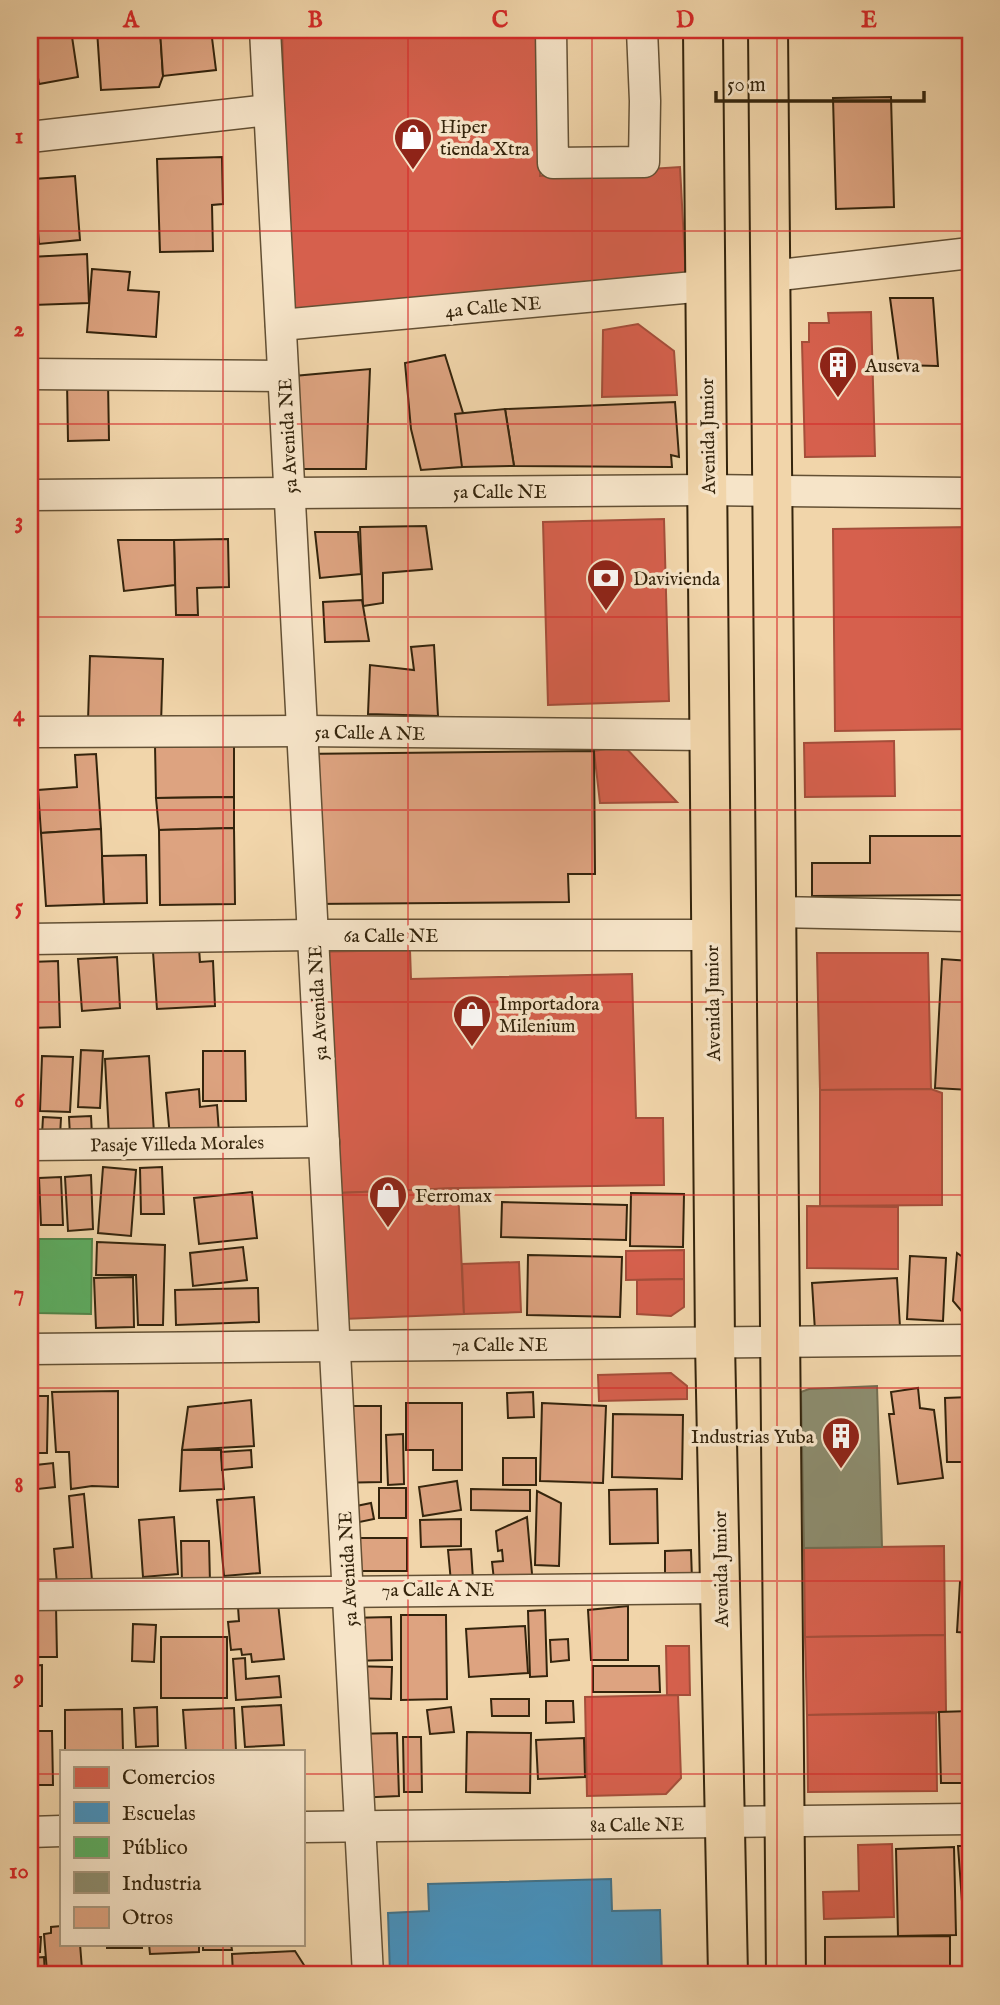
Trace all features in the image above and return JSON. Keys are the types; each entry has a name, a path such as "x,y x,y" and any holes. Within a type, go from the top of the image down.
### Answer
{"main road":[{"name":"Avenida Junior","path":"703,30 715,1343 728,1975"},
{"path":"768,30 786,1975"}],"street":[{"name":"5a Avenida NE","path":"265,30 368,1975"},
{"path":"551,30 553,163 598,164 644,162 642,30"},
{"path":"30,137 269,110"},
{"path":"771,276 970,253"},
{"name":"4a Calle NE","path":"281,325 705,286"},
{"path":"30,374 283,376"},
{"name":"5a Calle NE","path":"30,495 707,490 970,493"},
{"name":"5a Calle A NE","path":"30,732 302,731 709,735"},
{"path":"777,912 970,916"},
{"name":"6a Calle NE","path":"30,939 313,935 711,935"},
{"name":"Pasaje Villeda Morales","path":"30,1144 324,1142"},
{"name":"7a Calle NE","path":"30,1349 970,1340"},
{"name":"7a Calle A NE","path":"30,1595 720,1588"},
{"name":"8a Calle NE","path":"304,1827 970,1819"},
{"path":"30,1832 60,1831"}],"building: Comercios":[{"name":"Hiper tienda Xtra","path":"282,30 542,30 543,114 540,176 680,167 686,279 290,316"},
{"name":"Auseva","path":"871,312 875,456 805,457 802,342 809,342 809,323 829,323 828,313"},
{"path":"638,324 674,351 677,395 602,397 603,330"},
{"name":"Davivienda","path":"664,519 669,701 548,705 543,522"},
{"path":"970,527 970,729 835,731 833,529"},
{"path":"894,741 895,796 805,797 804,743"},
{"path":"624,746 677,802 600,803 594,751"},
{"name":"Importadora Milenium","path":"410,950 411,979 632,974 636,1118 663,1118 664,1185 458,1188 314,1194 308,952"},
{"path":"817,953 928,953 931,1089 820,1090"},
{"path":"931,1089 942,1093 942,1205 820,1206 820,1090"},
{"name":"Ferromax","path":"458,1188 464,1314 319,1320 314,1194"},
{"path":"807,1206 898,1207 898,1269 807,1268"},
{"path":"684,1250 684,1279 626,1280 626,1251"},
{"path":"519,1262 521,1312 464,1314 462,1264"},
{"path":"684,1279 684,1307 671,1316 637,1314 637,1280"},
{"path":"671,1373 687,1386 687,1399 599,1401 598,1375"},
{"path":"944,1546 945,1635 805,1637 804,1548"},
{"path":"945,1635 946,1712 807,1715 805,1637"},
{"path":"666,1646 689,1646 690,1695 667,1695"},
{"path":"678,1695 681,1778 666,1794 587,1796 585,1697"},
{"path":"936,1713 937,1791 808,1792 807,1715"},
{"path":"892,1844 894,1917 824,1919 823,1892 859,1891 858,1845"}],"building: Escuelas":[{"path":"611,1879 612,1911 660,1910 662,1975 390,1975 388,1913 429,1911 428,1884"}],"building: Público":[{"path":"39,1239 92,1239 91,1314 38,1313"}],"building: Industria":[{"name":"Industrias Yuba","path":"877,1386 882,1547 804,1548 801,1392 809,1389"}],"building: Otros":[{"path":"30,30 71,30 78,77 39,84"},
{"path":"97,30 160,30 163,76 159,87 101,90"},
{"path":"160,30 211,30 216,70 163,76"},
{"path":"891,97 894,207 836,209 833,98"},
{"path":"222,157 223,204 212,205 213,251 160,252 157,159"},
{"path":"75,176 80,240 39,244 34,179"},
{"path":"87,254 89,303 33,305 30,257"},
{"path":"92,269 130,272 128,290 159,292 156,337 87,332"},
{"path":"890,298 933,298 938,366 899,365"},
{"path":"445,355 463,413 462,467 421,470 411,429 405,363"},
{"path":"370,369 366,469 297,469 294,376"},
{"path":"67,381 108,381 109,440 68,441"},
{"path":"675,402 679,457 671,455 672,467 514,466 505,409"},
{"path":"505,409 514,466 462,467 455,414"},
{"path":"426,526 432,569 383,573 383,603 363,606 360,527"},
{"path":"315,532 358,532 361,574 320,578"},
{"path":"228,539 229,587 197,588 198,615 176,615 174,540"},
{"path":"118,540 174,540 175,585 124,591"},
{"path":"362,600 369,641 325,642 323,602"},
{"path":"434,645 438,716 368,714 370,665 414,670 411,647"},
{"path":"90,656 163,659 161,724 88,721"},
{"path":"234,744 234,797 156,798 155,745"},
{"path":"594,751 595,874 568,874 569,902 310,904 298,754"},
{"path":"96,754 101,829 41,833 38,790 77,787 75,755"},
{"path":"234,797 234,828 159,830 156,798"},
{"path":"234,828 235,904 160,905 159,830"},
{"path":"101,829 104,904 46,906 41,833"},
{"path":"870,836 970,836 970,895 812,896 812,863 870,863"},
{"path":"146,855 147,903 104,904 102,856"},
{"path":"199,948 200,962 213,961 215,1006 157,1009 153,952"},
{"path":"117,957 120,1008 82,1011 78,959"},
{"path":"942,959 970,961 970,1090 935,1088"},
{"path":"58,961 60,1027 30,1028 30,962"},
{"path":"81,1050 103,1051 100,1108 78,1107"},
{"path":"203,1051 245,1051 246,1101 203,1101"},
{"path":"42,1056 73,1057 70,1112 40,1111"},
{"path":"149,1056 154,1133 109,1136 105,1059"},
{"path":"30,1070 34,1070 34,1125 30,1125"},
{"path":"199,1089 200,1107 217,1105 219,1133 170,1137 166,1093"},
{"path":"91,1116 92,1136 70,1136 69,1117"},
{"path":"43,1117 61,1118 60,1136 42,1135"},
{"path":"38,1165 38,1211 30,1211 30,1166"},
{"path":"103,1167 136,1170 131,1236 98,1233"},
{"path":"162,1167 164,1214 141,1214 140,1168"},
{"path":"91,1175 93,1229 68,1231 65,1177"},
{"path":"61,1177 63,1225 41,1225 39,1178"},
{"path":"252,1192 257,1238 199,1244 194,1198"},
{"path":"631,1193 684,1194 683,1247 630,1246"},
{"path":"502,1202 627,1205 626,1240 501,1237"},
{"path":"97,1242 165,1245 163,1325 138,1325 136,1275 96,1275"},
{"path":"243,1247 247,1280 193,1286 190,1253"},
{"path":"957,1253 970,1262 970,1321 953,1301"},
{"path":"528,1255 622,1257 620,1317 527,1315"},
{"path":"910,1256 946,1258 943,1321 907,1319"},
{"path":"133,1277 134,1327 96,1328 94,1278"},
{"path":"897,1278 900,1327 815,1331 812,1283"},
{"path":"258,1288 259,1322 176,1325 175,1290"},
{"path":"918,1388 920,1408 934,1410 943,1478 898,1484 889,1414 894,1414 891,1392"},
{"path":"118,1391 118,1487 92,1486 71,1489 69,1452 56,1452 52,1392"},
{"path":"533,1392 534,1417 508,1418 507,1393"},
{"path":"30,1396 48,1396 47,1453 30,1453"},
{"path":"970,1397 970,1462 947,1462 945,1398"},
{"path":"251,1400 254,1446 182,1450 188,1407"},
{"path":"406,1403 462,1403 462,1470 433,1470 433,1450 406,1450"},
{"path":"542,1403 606,1406 603,1483 540,1481"},
{"path":"332,1406 381,1406 381,1482 333,1483"},
{"path":"613,1414 683,1415 682,1479 612,1477"},
{"path":"403,1434 404,1484 388,1485 386,1435"},
{"path":"182,1450 221,1450 224,1489 180,1491"},
{"path":"251,1450 252,1467 222,1470 221,1452"},
{"path":"503,1458 536,1458 536,1485 503,1485"},
{"path":"53,1463 55,1487 38,1489 36,1465"},
{"path":"969,1473 970,1528 965,1528"},
{"path":"457,1481 461,1510 423,1516 419,1487"},
{"path":"379,1488 406,1488 406,1518 379,1518"},
{"path":"471,1489 530,1490 530,1511 471,1510"},
{"path":"657,1489 658,1543 610,1544 609,1490"},
{"path":"537,1491 561,1503 559,1566 535,1565"},
{"path":"84,1494 92,1580 57,1584 54,1549 73,1547 69,1496"},
{"path":"254,1497 260,1573 224,1576 217,1500"},
{"path":"371,1503 374,1519 335,1527 332,1511"},
{"path":"174,1517 178,1574 143,1577 139,1520"},
{"path":"527,1517 533,1585 495,1589 492,1562 503,1561 502,1550 498,1551 496,1531"},
{"path":"461,1519 461,1546 421,1547 420,1520"},
{"path":"340,1538 407,1538 407,1571 341,1571"},
{"path":"181,1541 209,1541 210,1583 182,1583"},
{"path":"471,1549 473,1580 451,1582 448,1550"},
{"path":"691,1550 692,1580 665,1580 665,1551"},
{"path":"960,1582 970,1582 970,1633 957,1632"},
{"path":"278,1603 284,1659 252,1662 251,1654 242,1655 241,1649 231,1650 228,1622 239,1621 238,1607"},
{"path":"56,1606 57,1657 30,1657 30,1607"},
{"path":"628,1606 628,1660 591,1660 588,1610"},
{"path":"545,1610 547,1676 530,1677 528,1611"},
{"path":"401,1615 446,1615 447,1699 401,1700"},
{"path":"391,1617 392,1660 349,1661 348,1618"},
{"path":"133,1624 156,1625 154,1662 132,1661"},
{"path":"525,1626 528,1673 469,1677 466,1629"},
{"path":"161,1637 227,1637 227,1698 161,1698"},
{"path":"568,1639 569,1660 551,1662 550,1640"},
{"path":"245,1658 246,1679 279,1676 281,1697 236,1700 233,1659"},
{"path":"42,1665 42,1706 30,1706 30,1666"},
{"path":"349,1666 392,1667 391,1699 348,1698"},
{"path":"593,1666 659,1666 660,1692 593,1692"},
{"path":"491,1699 529,1699 529,1716 492,1716"},
{"path":"546,1701 573,1701 574,1722 546,1723"},
{"path":"281,1705 284,1745 245,1747 242,1707"},
{"path":"157,1707 158,1746 136,1747 134,1708"},
{"path":"451,1707 454,1732 430,1734 427,1710"},
{"path":"234,1708 236,1750 186,1750 183,1710"},
{"path":"122,1709 123,1750 65,1750 65,1710"},
{"path":"970,1711 970,1783 941,1783 939,1712"},
{"path":"30,1731 52,1731 53,1785 30,1785"},
{"path":"467,1732 531,1733 530,1793 466,1792"},
{"path":"397,1733 399,1796 354,1798 351,1734"},
{"path":"403,1737 421,1737 422,1792 404,1792"},
{"path":"584,1738 585,1777 538,1779 536,1740"},
{"path":"958,1846 970,1846 970,1914 963,1915"},
{"path":"954,1847 956,1935 898,1936 896,1849"},
{"path":"60,1926 60,1946 80,1946 82,1969 47,1972 44,1934 51,1933 51,1927"},
{"path":"950,1936 950,1975 825,1975 825,1937"},
{"path":"30,1937 41,1937 40,1952 30,1952"},
{"path":"107,1946 142,1946 142,1948"},
{"path":"149,1946 199,1946 199,1952 150,1954"},
{"path":"203,1946 231,1946 232,1950 203,1950"},
{"path":"295,1951 304,1965 305,1975 233,1975 232,1954"},
{"path":"44,1957 45,1975 30,1975 30,1958"}],"place":[{"name":"Hiper tienda Xtra","path":"413,171"},
{"name":"Auseva","path":"838,399"},
{"name":"Davivienda","path":"606,612"},
{"name":"Importadora Milenium","path":"472,1048"},
{"name":"Ferromax","path":"388,1229"},
{"name":"Industrias Yuba","path":"841,1470"}]}
